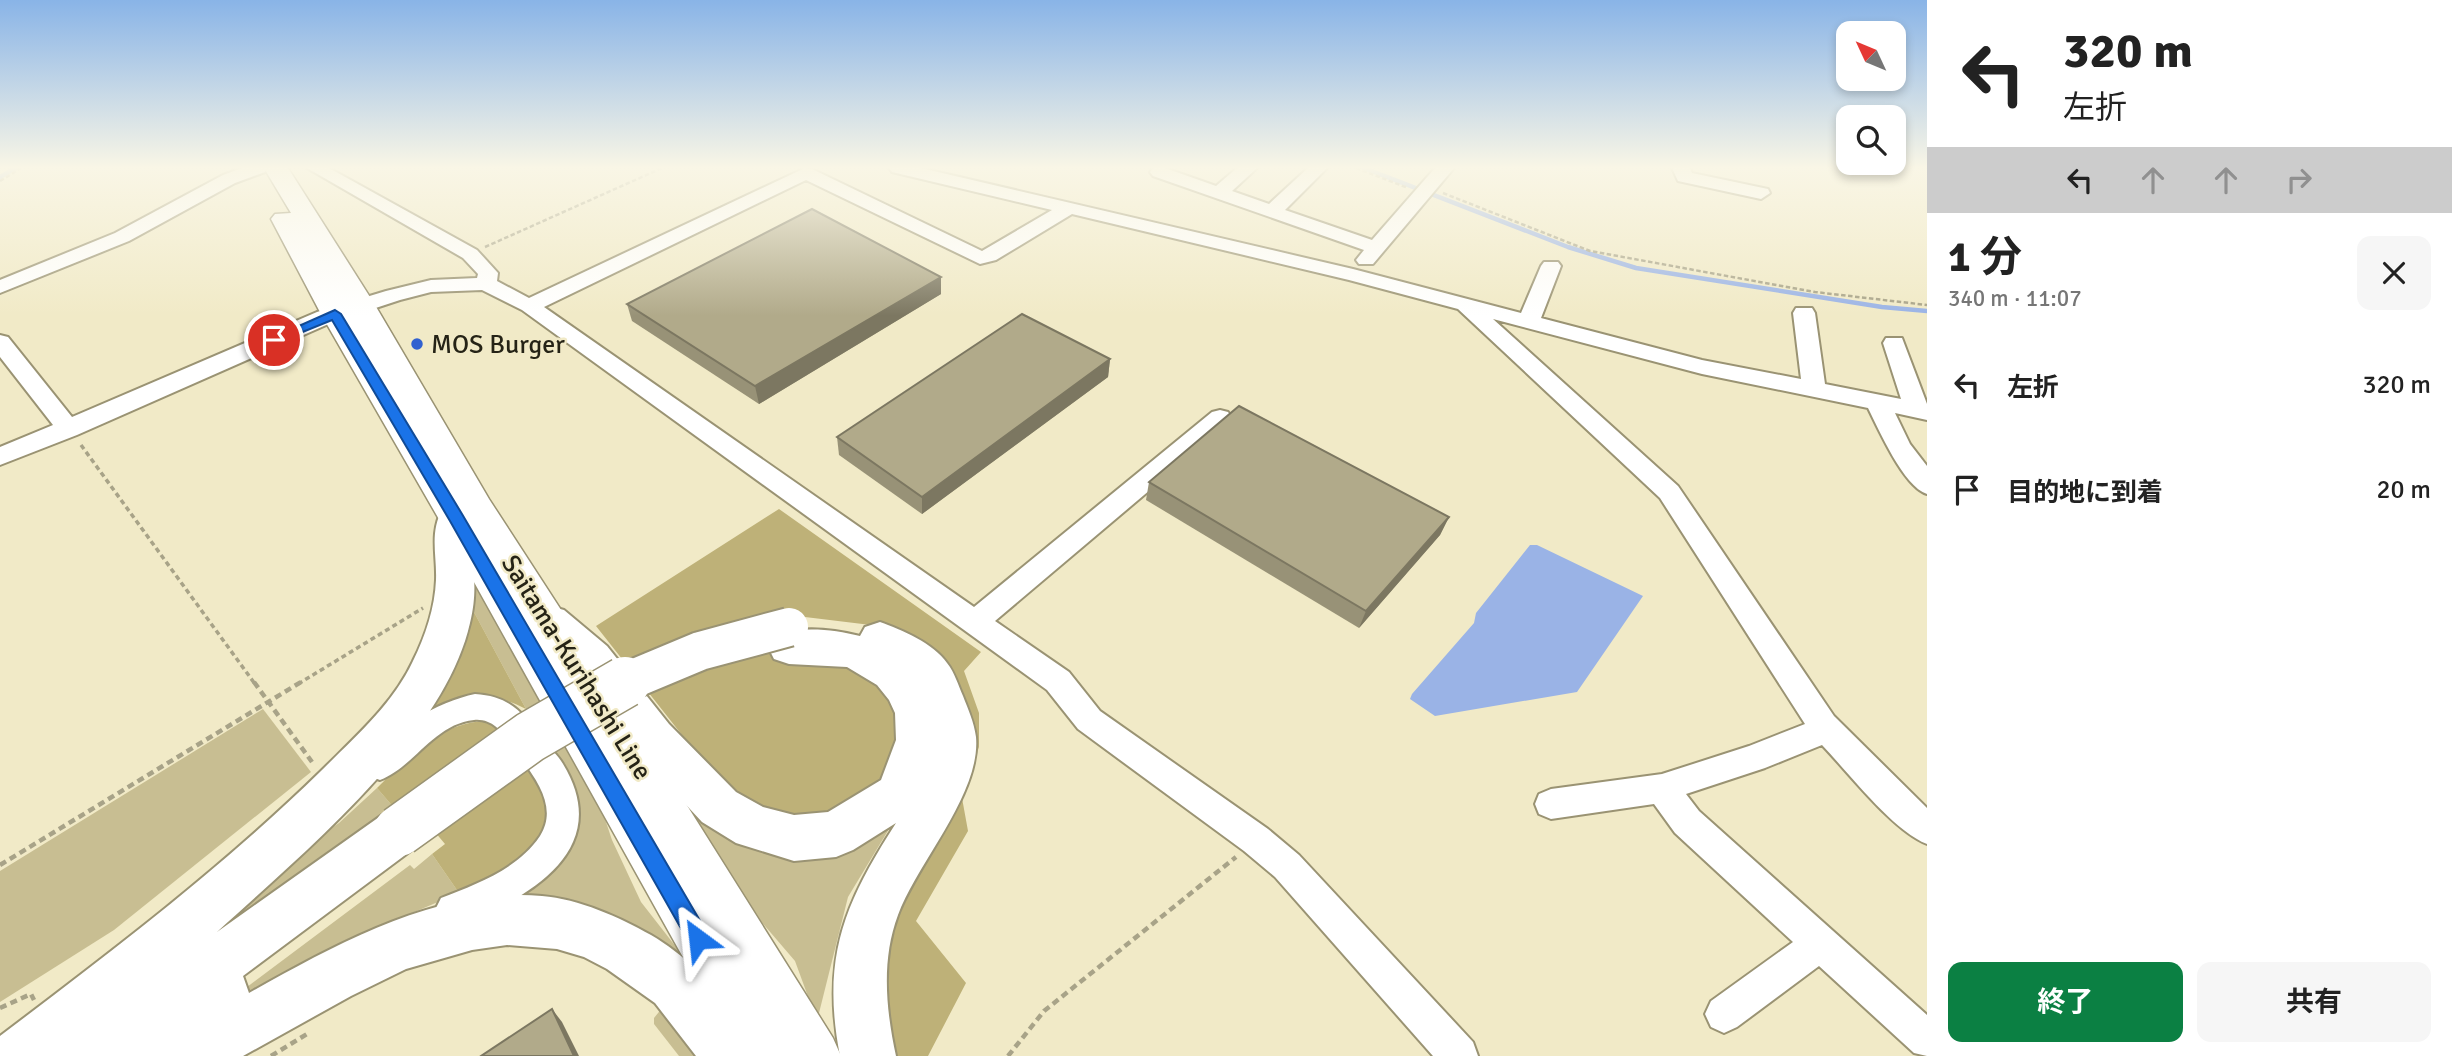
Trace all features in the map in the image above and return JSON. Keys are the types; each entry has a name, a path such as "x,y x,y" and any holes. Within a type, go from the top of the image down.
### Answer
{"highway":[{"path":"20,1056 161,947 297,827 387,735 432,669 449,624 456,580 452,547 456,518"},
{"path":"549,622 592,657 653,738 719,807 754,827 794,838 836,834 898,795 908,775 919,740 917,713 906,689 892,672 858,653 789,637"},
{"path":"89,1056 405,841 495,786 563,740 672,681 789,637 840,626 876,636 911,657 932,675 946,708 953,740 945,778 892,873 872,915 861,954 861,1028 868,1056"},
{"path":"136,1056 405,841"},
{"path":"191,1056 308,989 375,956 437,934 494,922 545,921 593,935 652,965 677,986 730,1056"}],"main road":[{"name":"Saitama-Kurihashi Line","path":"289,217 549,622 815,1056"},
{"name":"Saitama-Kurihashi Line","path":"301,217 456,518 766,1056"}],"street":[{"path":"0,287 122,237 158,217"},
{"path":"404,217 470,254 488,273 486,285"},
{"path":"529,306 714,217"},
{"path":"897,217 981,258 989,256 1054,217"},
{"path":"1108,217 1462,302 1702,368 1876,400 1921,411"},
{"path":"1287,217 1376,248"},
{"path":"1353,275 1402,217"},
{"path":"1529,320 1551,266"},
{"path":"0,457 348,309 431,286 486,285 529,306 1058,681 1089,720 1256,840 1287,866 1459,1056"},
{"path":"1462,302 1669,492 1826,729 1927,829"},
{"path":"1804,313 1814,389"},
{"path":"0,342 69,429"},
{"path":"1894,342 1921,411"},
{"path":"1876,400 1900,447 1927,485"},
{"path":"975,622 1220,418"},
{"path":"297,827 430,725 460,710 477,708 491,708 505,715 553,776 562,802 563,821 556,841 544,859 519,880 497,894 414,924 365,946 335,965 308,989"},
{"path":"1551,804 1662,788 1754,758 1826,729"},
{"path":"1662,788 1688,822 1927,1040"},
{"path":"1724,1014 1821,943"}],"path":[{"path":"470,254 552,217"},
{"path":"1499,217 1590,251 1815,292 1927,305"},
{"path":"69,429 312,762"},
{"path":"0,865 434,601"},
{"path":"1007,1056 1044,1010 1256,840"},
{"path":"0,1008 31,995 37,1007"}],"shaded area":[{"path":"779,509 981,652 964,671 979,713 979,747 962,798 968,831 916,921 966,983 928,1056 882,1056 884,939 949,801 879,626 805,617 779,620 783,664 803,660 856,667 896,700 901,761 861,807 789,821 727,792 596,626"},
{"path":"472,573 595,789 612,840 641,902 694,970 502,904 538,882 556,864 569,841 577,804 576,795 561,762 535,717 526,709 468,601"},
{"path":"468,601 526,709 509,701 479,697 453,704 410,725"},
{"path":"263,709 311,772 114,930 0,1002 0,871"},
{"path":"483,721 496,727 506,737 538,784 547,803 547,825 541,839 517,862 459,893 432,854 445,844 414,807 401,816 377,788 424,744 451,729"},
{"path":"666,780 859,845 889,829 848,897 817,1021 795,961 716,869"},
{"path":"377,788 401,816 51,1056 277,865 339,823"},
{"path":"432,854 459,893 351,939 155,1056 410,865 414,869"},
{"path":"667,1002 712,1056 679,1056 654,1024 654,1018"}],"water":[{"path":"1530,545 1537,545 1643,596 1577,692 1435,716 1410,699 1412,694 1474,623 1476,613"}],"building":[{"path":"796,217 828,217 941,277 755,386 627,304"},
{"path":"1022,314 1110,359 922,497 837,437"},
{"path":"1239,406 1449,517 1366,611 1149,482"},
{"path":"552,1009 574,1056 481,1056"}],"waterway":[{"path":"1491,217 1568,247 1636,268 1882,307 1927,311"}],"place":[{"name":"MOS Burger","path":"417,344"}],"route":[{"path":"274,340 335,314 456,518 698,939"}]}
